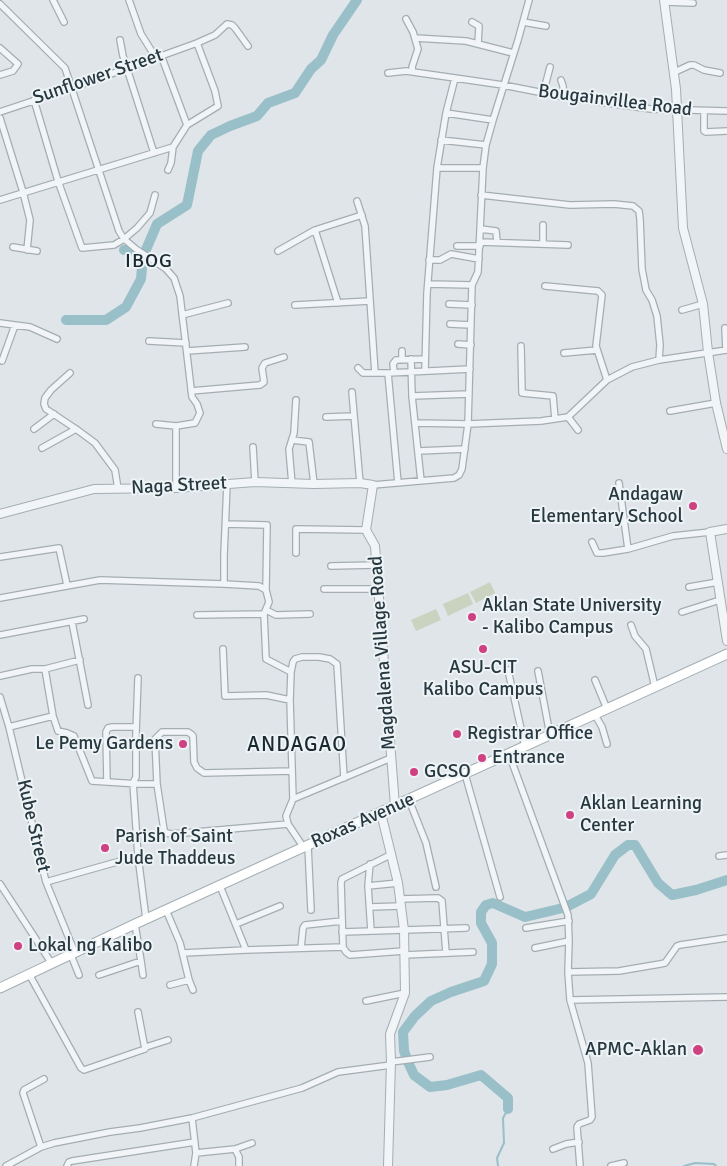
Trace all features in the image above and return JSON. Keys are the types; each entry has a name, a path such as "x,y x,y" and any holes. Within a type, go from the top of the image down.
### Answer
{"main road":[{"name":"Roxas Avenue","path":"0,988 135,924 727,654"}],"street":[{"path":"53,0 64,22"},
{"path":"129,0 141,34 159,57 187,126"},
{"path":"352,392 359,452 360,483 373,485 398,483 454,478 459,475 462,469 468,424 472,285 478,272 481,195 486,144 529,0"},
{"path":"693,3 664,1 678,110 683,228 702,304 716,403 727,449"},
{"path":"0,4 65,68 119,231 124,239 166,269 174,278 180,296 192,397 199,408 199,418 195,423 176,426 156,424"},
{"path":"406,19 415,38 418,54 412,67 412,72"},
{"path":"472,22 479,26 478,44"},
{"path":"523,22 546,26"},
{"name":"Sunflower Street","path":"0,112 159,57 215,35 227,24 232,25 248,46"},
{"path":"415,38 454,39 513,53"},
{"path":"120,40 123,56 154,153"},
{"path":"168,170 174,147 187,126 217,108 218,104 196,42"},
{"path":"0,48 18,64 13,71 0,74"},
{"path":"674,71 694,65 704,70 720,73"},
{"path":"543,94 550,67"},
{"name":"Bougainvillea Road","path":"388,73 412,72 503,84 543,94 651,109 727,111"},
{"path":"425,371 429,260 437,168 446,112 455,78"},
{"path":"561,80 564,97"},
{"path":"34,100 58,182 82,248 114,244 124,239 150,213 155,195"},
{"path":"704,111 704,131 727,131"},
{"path":"446,112 493,120"},
{"path":"0,118 30,220 27,250"},
{"path":"441,140 486,144"},
{"path":"0,200 174,147"},
{"path":"437,168 483,168"},
{"path":"481,195 570,205 614,204 633,206 639,211 642,269 646,290 652,300 657,316 660,360"},
{"path":"357,201 365,226 375,373"},
{"path":"278,251 315,230 362,214"},
{"path":"542,244 543,225"},
{"path":"480,229 496,231 497,242"},
{"path":"315,230 338,303"},
{"path":"457,246 497,242 568,245"},
{"path":"14,248 37,252"},
{"path":"429,260 440,260 451,254 479,258"},
{"path":"428,284 472,285"},
{"path":"545,286 598,291 602,295 596,336 597,350 607,380"},
{"path":"295,305 370,301"},
{"path":"182,314 228,303"},
{"path":"449,304 472,305"},
{"path":"682,310 702,304"},
{"path":"0,323 30,327 57,339"},
{"path":"450,324 471,325"},
{"path":"2,361 15,325"},
{"path":"416,423 468,424 568,417 607,380 632,367 660,360 727,350 725,328"},
{"path":"149,341 186,343"},
{"path":"458,344 470,345"},
{"path":"521,346 522,393 553,396 556,419"},
{"path":"187,351 244,348"},
{"path":"402,350 402,360"},
{"path":"564,353 597,350"},
{"path":"191,391 260,385 264,382 262,368 265,363 284,357"},
{"path":"411,359 412,396 421,481"},
{"path":"398,483 391,372 394,361 425,359"},
{"path":"358,368 363,372 375,373 411,373 470,369"},
{"path":"70,373 51,390 45,398 44,404 46,408 94,443 107,458 114,470 118,489"},
{"path":"412,396 469,394"},
{"path":"292,484 289,449 295,428 296,400"},
{"path":"670,411 716,403"},
{"path":"34,428 54,414"},
{"path":"326,417 354,416"},
{"path":"568,417 578,430"},
{"path":"176,426 176,488"},
{"path":"42,448 76,429"},
{"path":"292,440 308,442 314,484"},
{"path":"254,448 255,482"},
{"path":"418,451 465,449"},
{"name":"Naga Street","path":"0,514 94,489 176,488 255,482 292,484 360,483"},
{"path":"619,483 623,525 628,549"},
{"path":"224,584 227,484"},
{"name":"Magdalena Village Road","path":"373,485 366,530 375,546 395,806"},
{"path":"226,524 267,525 266,590 269,598 265,612 266,660 291,672"},
{"path":"296,553 296,529 366,530"},
{"path":"592,542 598,553 628,549 673,536 727,529"},
{"path":"710,532 727,637"},
{"path":"0,557 59,548 67,586"},
{"path":"331,566 376,565"},
{"path":"0,598 100,580 259,586 266,590"},
{"path":"689,587 718,582"},
{"path":"324,589 378,589"},
{"path":"682,612 720,600"},
{"path":"197,615 265,612 276,615 310,614"},
{"path":"0,635 84,619"},
{"path":"72,622 88,705"},
{"path":"631,625 635,636 646,649 654,687"},
{"path":"223,649 225,696 266,695 290,700"},
{"path":"311,910 306,847 288,824 286,816 293,798 290,700 291,672 295,659 302,657 330,659 337,664 344,778"},
{"path":"0,676 32,669 45,669 80,660"},
{"path":"45,669 53,716 58,731 74,736 92,781 157,784"},
{"path":"508,670 524,747"},
{"path":"538,671 550,736"},
{"path":"138,678 136,777 133,783 138,856 146,919"},
{"path":"595,680 607,709"},
{"name":"Kube Street","path":"0,697 46,882 79,975"},
{"path":"595,715 602,727 607,744"},
{"path":"9,727 53,716"},
{"path":"108,782 106,732 108,728 136,727"},
{"path":"288,824 166,833 163,827 157,784 155,739 162,732 188,732 191,734 193,736 194,762 197,768 204,773 292,771"},
{"path":"509,754 566,909 570,941 568,972 570,1000 588,1063 592,1117 590,1120 578,1125 580,1166"},
{"path":"293,798 391,758"},
{"path":"465,774 500,897"},
{"path":"409,800 426,842 436,887"},
{"path":"381,813 398,883 404,930 405,993 391,1031 388,1166"},
{"path":"392,854 342,879 342,932 343,947 346,952 350,955 473,952"},
{"path":"719,856 727,855"},
{"path":"46,882 138,856"},
{"path":"370,864 368,886 371,931"},
{"path":"368,886 398,883"},
{"path":"0,884 52,964"},
{"path":"220,886 246,950"},
{"path":"370,907 440,899 442,901 446,953"},
{"path":"236,924 280,906"},
{"path":"166,910 183,954 192,990"},
{"path":"301,948 305,925 342,921"},
{"path":"526,928 568,921"},
{"path":"135,924 143,975"},
{"path":"342,932 466,928"},
{"path":"568,972 619,971 665,963 680,944 727,938"},
{"path":"535,948 570,941"},
{"path":"183,954 343,947"},
{"path":"99,975 141,961"},
{"path":"29,974 81,1068 88,1070 168,1040"},
{"path":"170,985 189,980"},
{"path":"366,1001 405,993"},
{"path":"570,1000 727,997"},
{"path":"138,1012 146,1047"},
{"path":"6,1166 41,1147 76,1138 192,1118 302,1088 338,1072 430,1058"},
{"path":"41,1147 23,1093 24,1090 44,1079"},
{"path":"192,1118 196,1153 194,1166"},
{"path":"67,1166 68,1162 72,1161 195,1142"},
{"path":"553,1149 579,1142"},
{"path":"196,1153 235,1149 252,1143"},
{"path":"235,1149 239,1157 239,1166"},
{"path":"612,1166 624,1163"}],"green space":[{"path":"490,582 495,593 476,603 470,592"},
{"path":"468,593 473,604 448,616 443,604"},
{"path":"436,609 441,620 416,631 411,620"}],"waterway":[{"path":"145,252 157,224 187,205 198,151 211,135 257,116 268,103 295,93 311,69 321,60 333,35 357,0"},
{"path":"124,250 133,250 143,258"},
{"path":"66,320 106,320 126,307 141,279 143,256"},
{"path":"568,906 591,894 615,855 628,845 635,845 658,883 672,895 727,880"},
{"path":"407,1059 404,1051 403,1032 415,1016 431,1001 484,981 492,964 492,943 481,923 481,912 486,905 493,903 525,917 563,908"},
{"path":"408,1062 414,1075 430,1087 447,1085 481,1075 508,1098 508,1109"},
{"path":"498,1166 497,1158 504,1143 503,1118 508,1109"},
{"path":"684,1166 695,1163 714,1164 716,1166"}],"place":[{"name":"Andagaw Elementary School","path":"693,506"},
{"name":"Aklan State University - Kalibo Campus","path":"472,617"},
{"name":"ASU-CIT Kalibo Campus","path":"483,649"},
{"name":"Registrar Office","path":"457,734"},
{"name":"Le Pemy Gardens","path":"183,744"},
{"name":"Entrance","path":"482,758"},
{"name":"GCSO","path":"414,772"},
{"name":"Aklan Learning Center","path":"570,815"},
{"name":"Parish of Saint Jude Thaddeus","path":"105,848"},
{"name":"Lokal ng Kalibo","path":"18,946"},
{"name":"APMC-Aklan","path":"698,1050"}],"district":[{"name":"IBOG","path":"149,262"},
{"name":"ANDAGAO","path":"297,745"}]}
